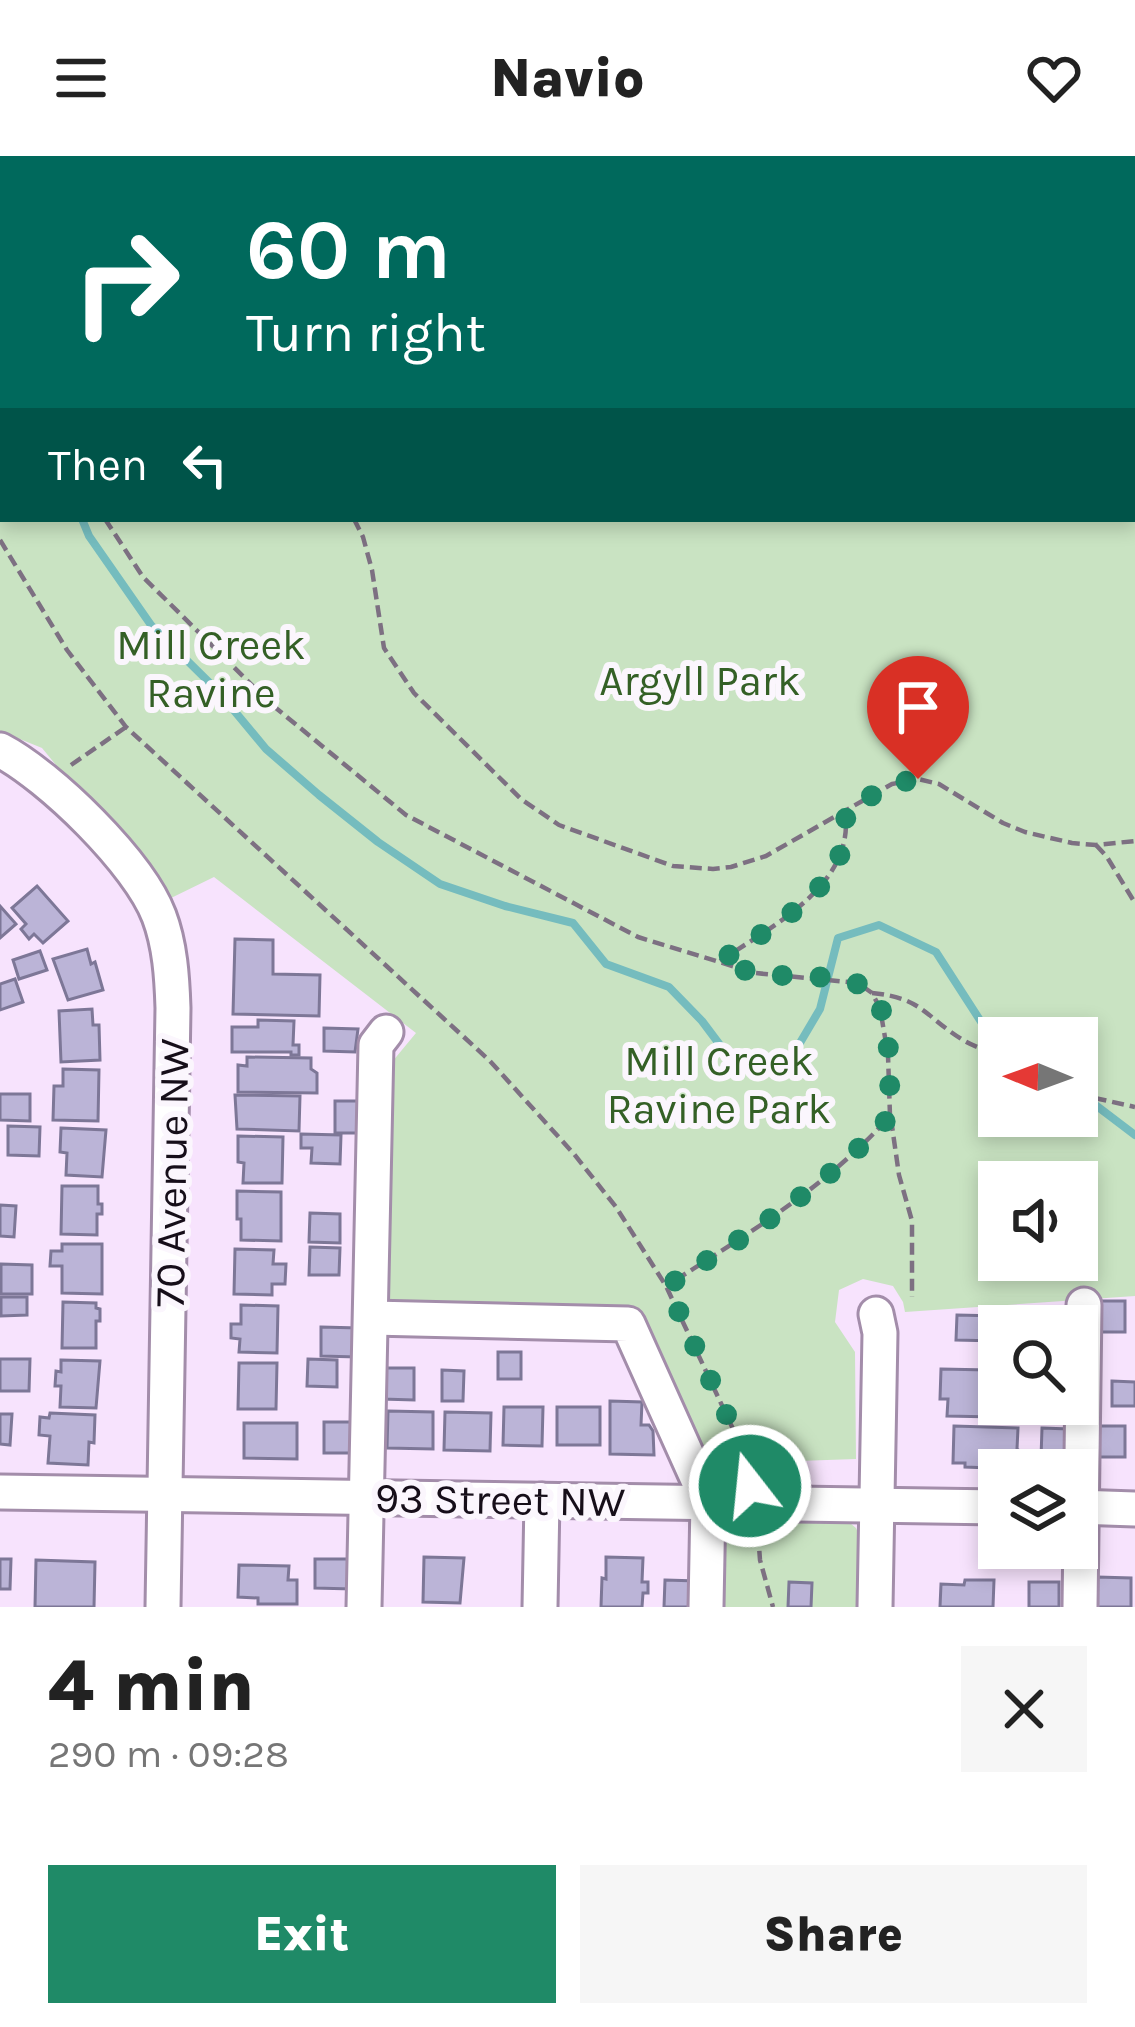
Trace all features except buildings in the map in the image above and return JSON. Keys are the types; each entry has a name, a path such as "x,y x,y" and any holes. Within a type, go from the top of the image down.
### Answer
{"street":[{"name":"70 Avenue NW","path":"0,750 47,781 140,881 160,919 171,964 163,1607"},
{"path":"364,1607 376,1045 386,1032"},
{"path":"875,1607 877,1314"},
{"path":"372,1318 628,1324 708,1502 706,1607"},
{"name":"93 Street NW","path":"0,1492 978,1507"},
{"path":"540,1607 542,1500"},
{"path":"1098,1508 1135,1508"},
{"path":"1080,1569 1080,1607"}],"path":[{"path":"107,522 143,577 271,704 406,815 638,937 755,973 841,980 858,983 872,993 880,1008 888,1055 898,1175 912,1221 912,1297"},
{"path":"356,522 372,570 384,648 414,692 520,800 544,818 654,861 713,869 766,856 892,784 928,780 1025,832 1072,843 1135,841"},
{"path":"0,540 67,650 126,728 490,1061 574,1154 616,1207 667,1286 741,1446 750,1486"},
{"path":"47,781 126,728"},
{"path":"720,961 791,913 835,870 843,852 845,811"},
{"path":"1096,844 1135,902"},
{"path":"872,993 898,995 919,1005 978,1047"},
{"path":"1098,1099 1135,1107"},
{"path":"667,1286 748,1234 836,1168 862,1148 890,1116"},
{"path":"757,1519 760,1560 773,1607"}],"green space":[{"name":"Mill Creek Ravine Park","path":"0,522 1135,522 1135,1296 905,1312 893,1286 863,1279 839,1290 835,1322 855,1352 856,1459 706,1464 639,1309 390,1304 387,1068 416,1033 214,877 167,900 42,748 0,731"},
{"path":"725,1521 850,1523 859,1535 859,1607 718,1607 719,1530"}],"waterway":[{"path":"83,522 151,625 217,690 266,749 319,795 440,884 573,923 606,964 669,987 735,1065 781,1075 820,1009 838,938 879,925 936,952 978,1017"},
{"path":"1098,1107 1135,1135"}],"route":[{"path":"750,1486 741,1446 667,1286 748,1234 862,1148 890,1116 888,1055 880,1008 872,993 858,983 755,973 720,961 791,913 835,870 843,852 845,811 892,784 918,779"}],"park label":[{"name":"Mill Creek Ravine","path":"211,668"},
{"name":"Argyll Park","path":"700,680"}]}
